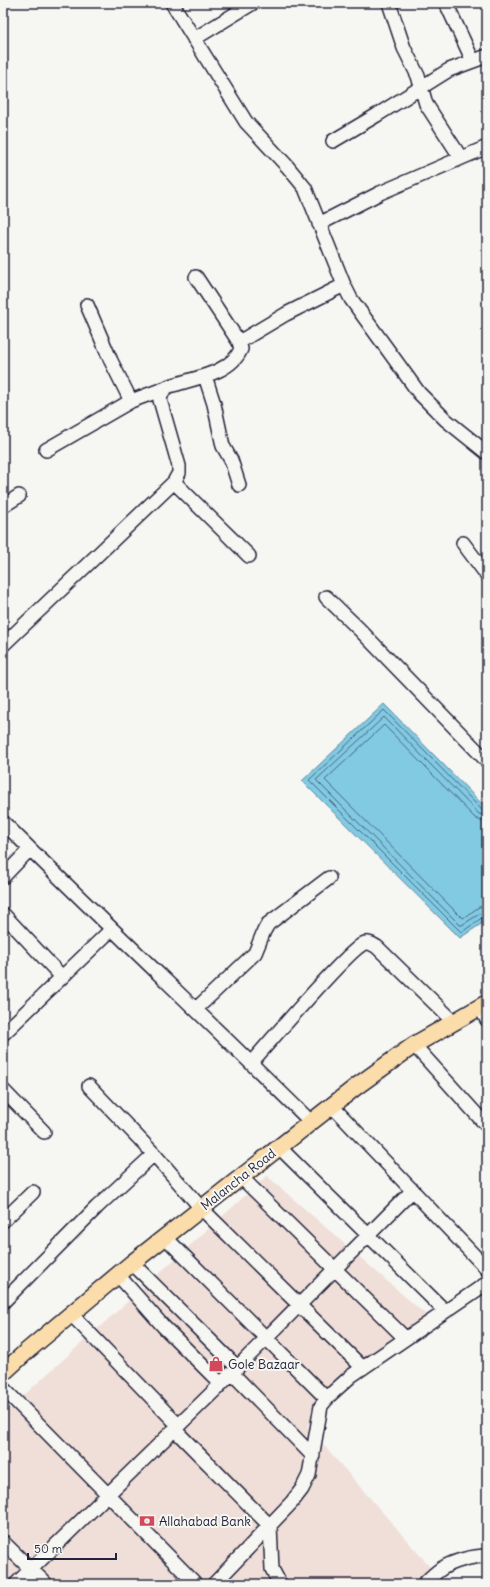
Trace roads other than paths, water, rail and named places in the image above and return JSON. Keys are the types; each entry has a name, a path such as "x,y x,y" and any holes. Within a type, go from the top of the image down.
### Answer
{"main road":[{"name":"Malancha Road","path":"3,1373 70,1314 132,1263 332,1106 414,1045 454,1022 485,1010"}],"street":[{"path":"172,3 246,122 301,182 351,299 416,389 446,420 487,453"},
{"path":"194,39 253,3"},
{"path":"389,3 399,38 422,87 422,96 461,158"},
{"path":"446,3 473,61"},
{"path":"333,141 449,70 487,56"},
{"path":"319,224 380,193 487,147"},
{"path":"46,450 132,401 221,369 239,355 242,349 239,342 196,276"},
{"path":"239,342 286,314 344,285"},
{"path":"87,305 110,361 132,401"},
{"path":"204,376 214,404 223,446 231,460 239,485"},
{"path":"3,645 174,482 179,474 179,466 160,400 166,388"},
{"path":"174,482 249,556"},
{"path":"3,506 19,496"},
{"path":"463,543 487,575"},
{"path":"326,597 487,761"},
{"path":"3,822 311,1122"},
{"path":"3,877 30,849"},
{"path":"196,1009 255,953 268,924 329,878"},
{"path":"3,914 62,977"},
{"path":"3,1034 112,929"},
{"path":"251,1062 333,972 358,947 365,943 370,943 377,947 454,1022"},
{"path":"414,1045 487,1126"},
{"path":"89,1086 154,1154 201,1208 363,1368"},
{"path":"3,1090 44,1132"},
{"path":"332,1106 414,1190 487,1269"},
{"path":"279,1147 445,1311"},
{"path":"3,1302 97,1207 154,1154"},
{"path":"241,1177 336,1268 406,1338"},
{"path":"16,1584 221,1384 414,1190"},
{"path":"3,1221 34,1192"},
{"path":"165,1237 327,1399"},
{"path":"132,1263 234,1370 313,1456"},
{"path":"118,1275 163,1326 221,1384"},
{"path":"214,1584 270,1526 302,1489 309,1475 321,1406 339,1385 487,1283"},
{"path":"70,1314 270,1526 272,1569 280,1584"},
{"path":"3,1388 196,1584"},
{"path":"3,1542 46,1584"},
{"path":"424,1584 441,1569 449,1565 471,1558 487,1556"}],"water":[{"path":"384,704 487,809 487,920 460,938 302,781"}],"place":[{"name":"Gole Bazaar","path":"216,1364"},
{"name":"Allahabad Bank","path":"147,1521"}]}
